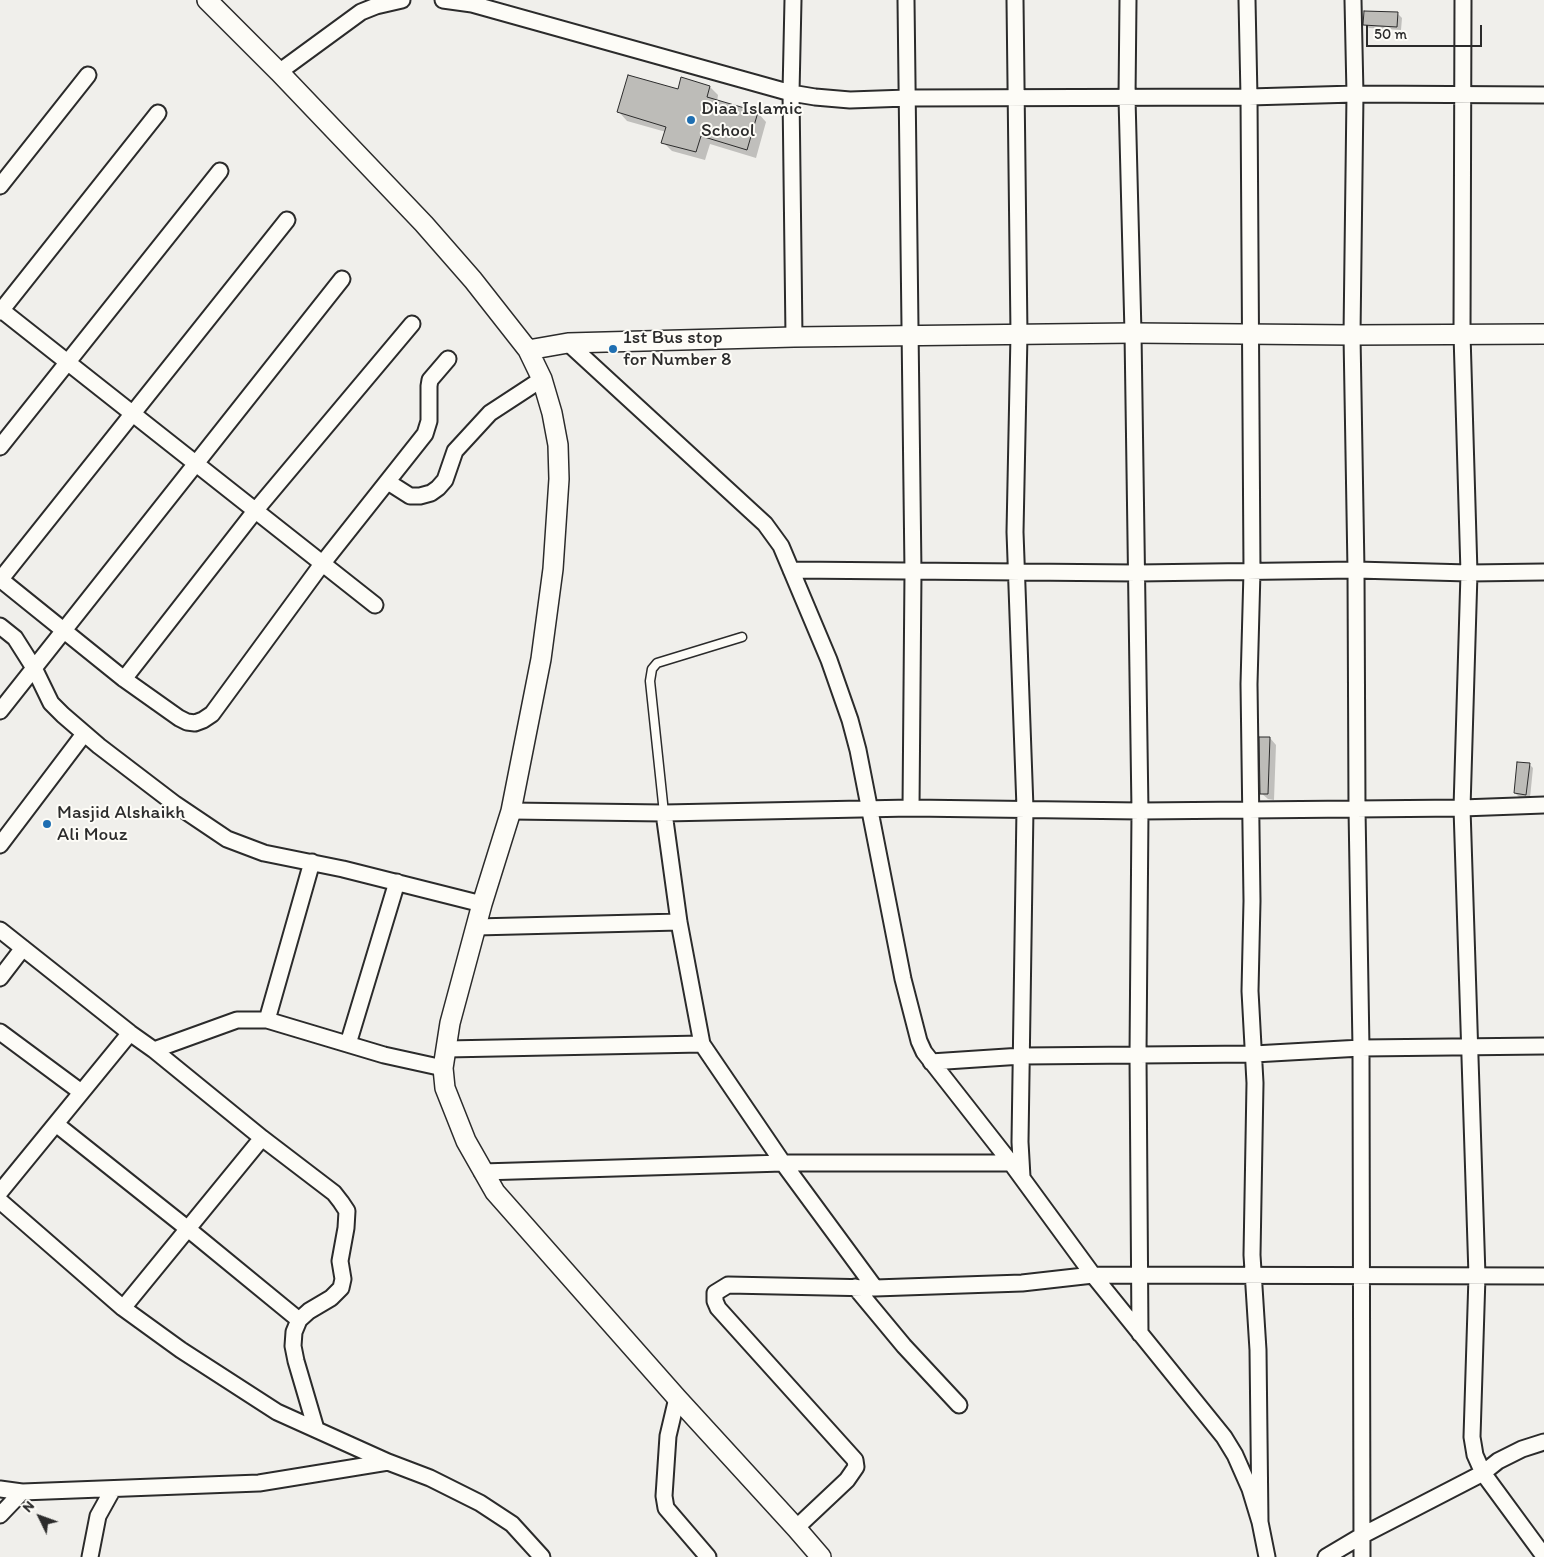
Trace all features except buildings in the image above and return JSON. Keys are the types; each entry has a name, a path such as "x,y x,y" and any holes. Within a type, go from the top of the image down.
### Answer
{"street":[{"path":"207,0 279,72 424,224 473,280 528,350 542,379 552,413 558,446 560,479 553,568 541,659 511,811 482,904 450,1023 443,1068 445,1088 466,1142 482,1172 496,1192 677,1398 821,1557"},
{"path":"279,72 361,12 376,6 402,0"},
{"path":"443,0 471,2 791,93 815,97 850,100 908,98 1249,97 1355,94 1544,95"},
{"path":"793,0 791,93 794,337"},
{"path":"906,0 913,572 911,808"},
{"path":"1015,0 1020,334 1015,532 1026,808 1020,1142 1022,1177"},
{"path":"1128,0 1127,98 1138,573 1140,1334"},
{"path":"1247,0 1252,572 1249,684 1252,901 1250,991 1255,1083 1252,1255 1258,1350 1260,1522"},
{"path":"1353,0 1355,94 1352,335 1361,1048 1362,1557"},
{"path":"1463,0 1462,334 1468,573 1462,808 1477,1276 1472,1437 1475,1455 1483,1473 1544,1556"},
{"path":"0,186 88,75"},
{"path":"158,113 0,310 374,606"},
{"path":"0,447 220,170"},
{"path":"287,220 0,579 124,679 187,722 196,723 203,720 212,714 322,564 426,434 429,421 428,386 430,380 448,359"},
{"path":"0,711 342,279"},
{"path":"124,679 255,511 412,324"},
{"path":"528,350 568,343 794,337 1133,333 1544,334"},
{"path":"568,343 765,524 781,546 829,660 847,710 858,750 903,979 919,1041 924,1052 1022,1177 1093,1275 1224,1437 1235,1455 1250,1489 1260,1522 1267,1557"},
{"path":"388,482 410,496 431,493 445,480 455,452 490,413 542,379"},
{"path":"791,570 1138,573 1356,570 1468,573 1544,572"},
{"path":"0,626 16,638 34,668 50,703 84,734 175,804 227,839 264,853 312,862 482,904"},
{"path":"0,845 84,734"},
{"path":"511,811 664,813 911,808 1026,808 1140,811 1250,808 1462,808 1544,805"},
{"path":"664,813 679,922 702,1044 783,1163 875,1288"},
{"path":"267,1020 312,862"},
{"path":"348,1044 397,882"},
{"path":"476,928 679,922"},
{"path":"0,930 334,1193 347,1211 340,1261 343,1279 341,1288 331,1298 309,1311 299,1320 294,1332 293,1346 316,1429"},
{"path":"0,978 23,948"},
{"path":"154,1050 237,1020 267,1020 384,1055 443,1068"},
{"path":"0,1032 81,1092"},
{"path":"0,1192 130,1033"},
{"path":"446,1049 702,1044"},
{"path":"931,1062 1022,1056 1254,1054 1361,1048 1544,1046"},
{"path":"56,1124 299,1320"},
{"path":"123,1308 262,1138"},
{"path":"482,1172 783,1163 1011,1163"},
{"path":"0,1201 123,1308 181,1350 277,1412 388,1462 430,1478 480,1503 512,1524 542,1557"},
{"path":"796,1528 848,1480 856,1467 856,1460 718,1308 714,1302 715,1293 728,1285 855,1286 875,1288 1022,1283 1093,1275 1544,1276"},
{"path":"855,1286 904,1346 959,1405"},
{"path":"677,1398 668,1436 664,1496 666,1508 708,1557"},
{"path":"1326,1557 1362,1535 1483,1473 1498,1462 1522,1449 1544,1442"},
{"path":"0,1490 22,1492 259,1483 388,1462"},
{"path":"90,1557 98,1516 113,1489"},
{"path":"0,1515 22,1492"}],"lane":[{"path":"664,813 650,681 652,669 656,663 742,637"}],"place":[{"name":"Diaa Islamic School","path":"691,120"},
{"name":"1st Bus stop for Number 8","path":"613,349"},
{"name":"Masjid Alshaikh Ali Mouz","path":"47,824"}]}
